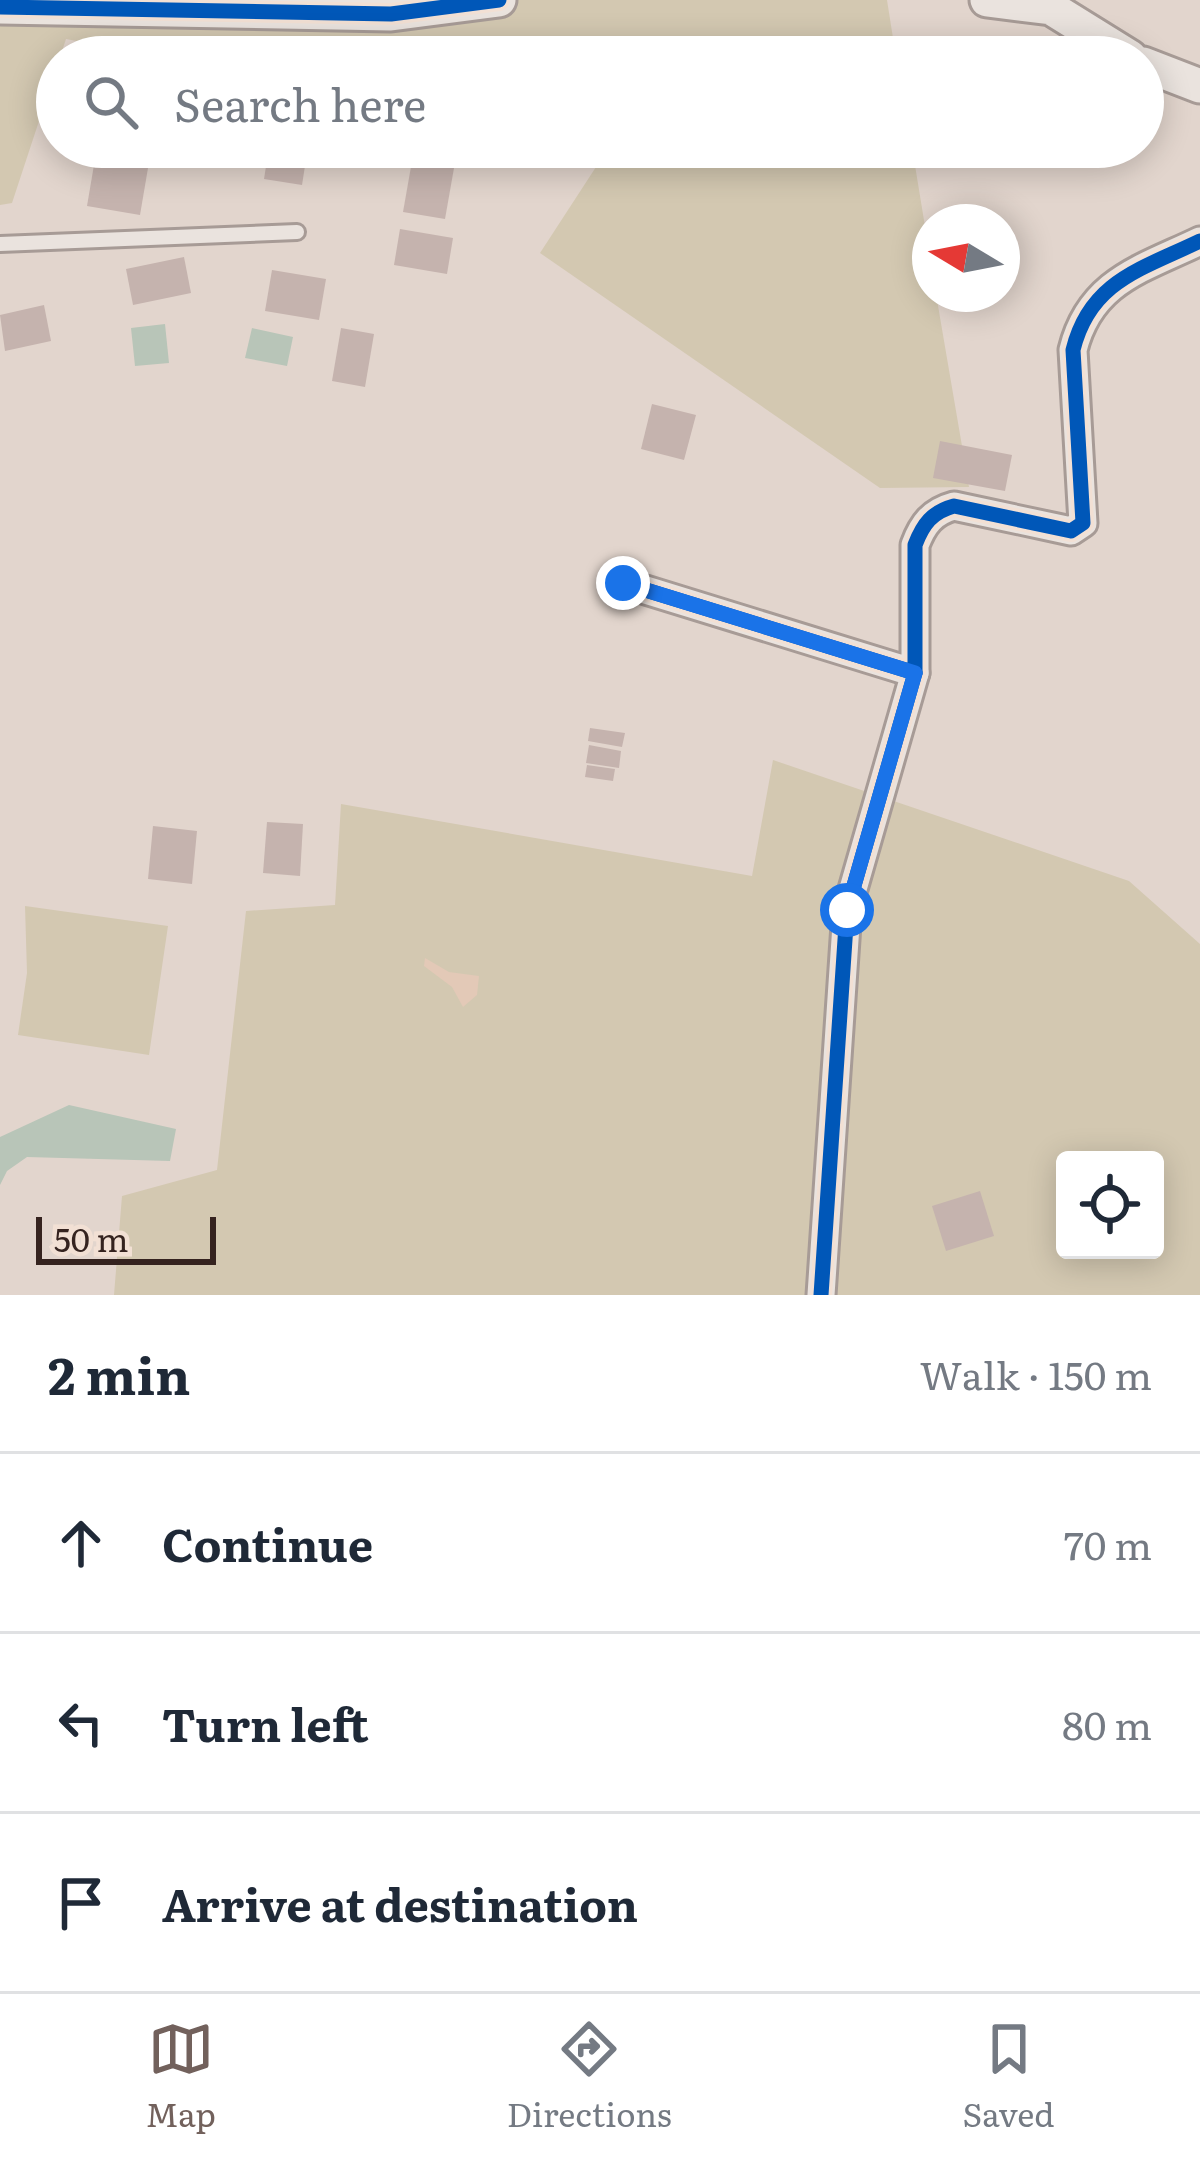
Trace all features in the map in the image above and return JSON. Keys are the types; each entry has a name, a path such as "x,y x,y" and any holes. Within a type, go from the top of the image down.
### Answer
{"street":[{"path":"0,8 391,14 499,0"},
{"path":"987,0 1051,8 1096,36"},
{"path":"1164,72 1200,86"},
{"path":"821,1295 847,910 915,673 915,545 922,527 937,511 954,506 1071,531 1083,523 1073,350 1079,324 1095,299 1119,280 1200,241"},
{"path":"623,583 915,673"}],"lane":[{"path":"0,244 297,232"}],"shaded area":[{"path":"0,0 887,0 893,36 36,36 36,130 12,203 0,205"},
{"path":"595,168 915,168 921,204 912,204 912,312 939,312 969,487 880,488 540,253"},
{"path":"165,324 169,363 135,366 131,328"},
{"path":"252,328 293,337 287,366 245,358"},
{"path":"773,760 1129,881 1200,944 1200,1295 114,1295 122,1196 217,1170 246,911 335,905 341,804 752,876"},
{"path":"25,906 168,926 149,1055 18,1035 27,973"},
{"path":"69,1105 176,1129 170,1161 27,1157 7,1171 0,1185 0,1137"}],"sand":[{"path":"425,958 449,972 479,976 477,995 463,1007 452,987 424,966"}],"building":[{"path":"93,168 148,168 140,215 87,206"},
{"path":"266,168 305,168 302,185 264,179"},
{"path":"411,168 454,168 445,219 403,212"},
{"path":"400,229 453,238 447,274 394,265"},
{"path":"184,257 191,293 133,305 126,269"},
{"path":"272,270 326,279 319,320 265,311"},
{"path":"44,305 51,341 5,351 0,315"},
{"path":"341,328 374,334 365,387 332,381"},
{"path":"652,404 696,415 684,460 641,449"},
{"path":"940,441 1012,455 1005,491 933,478"},
{"path":"590,728 625,733 622,747 588,741"},
{"path":"589,745 621,751 619,768 586,763"},
{"path":"587,765 615,769 613,781 585,777"},
{"path":"267,822 303,824 300,876 263,873"},
{"path":"153,826 197,831 192,884 148,879"},
{"path":"980,1191 994,1236 946,1251 932,1206"}],"cycle path":[{"path":"0,7 391,14 499,0"},
{"path":"623,583 915,673 915,545 925,525 954,506 1071,531 1083,523 1073,350 1081,327 1092,308 1121,280 1200,241"},
{"path":"821,1295 847,910 915,673"}],"route":[{"path":"623,583 915,673 847,910"}]}
